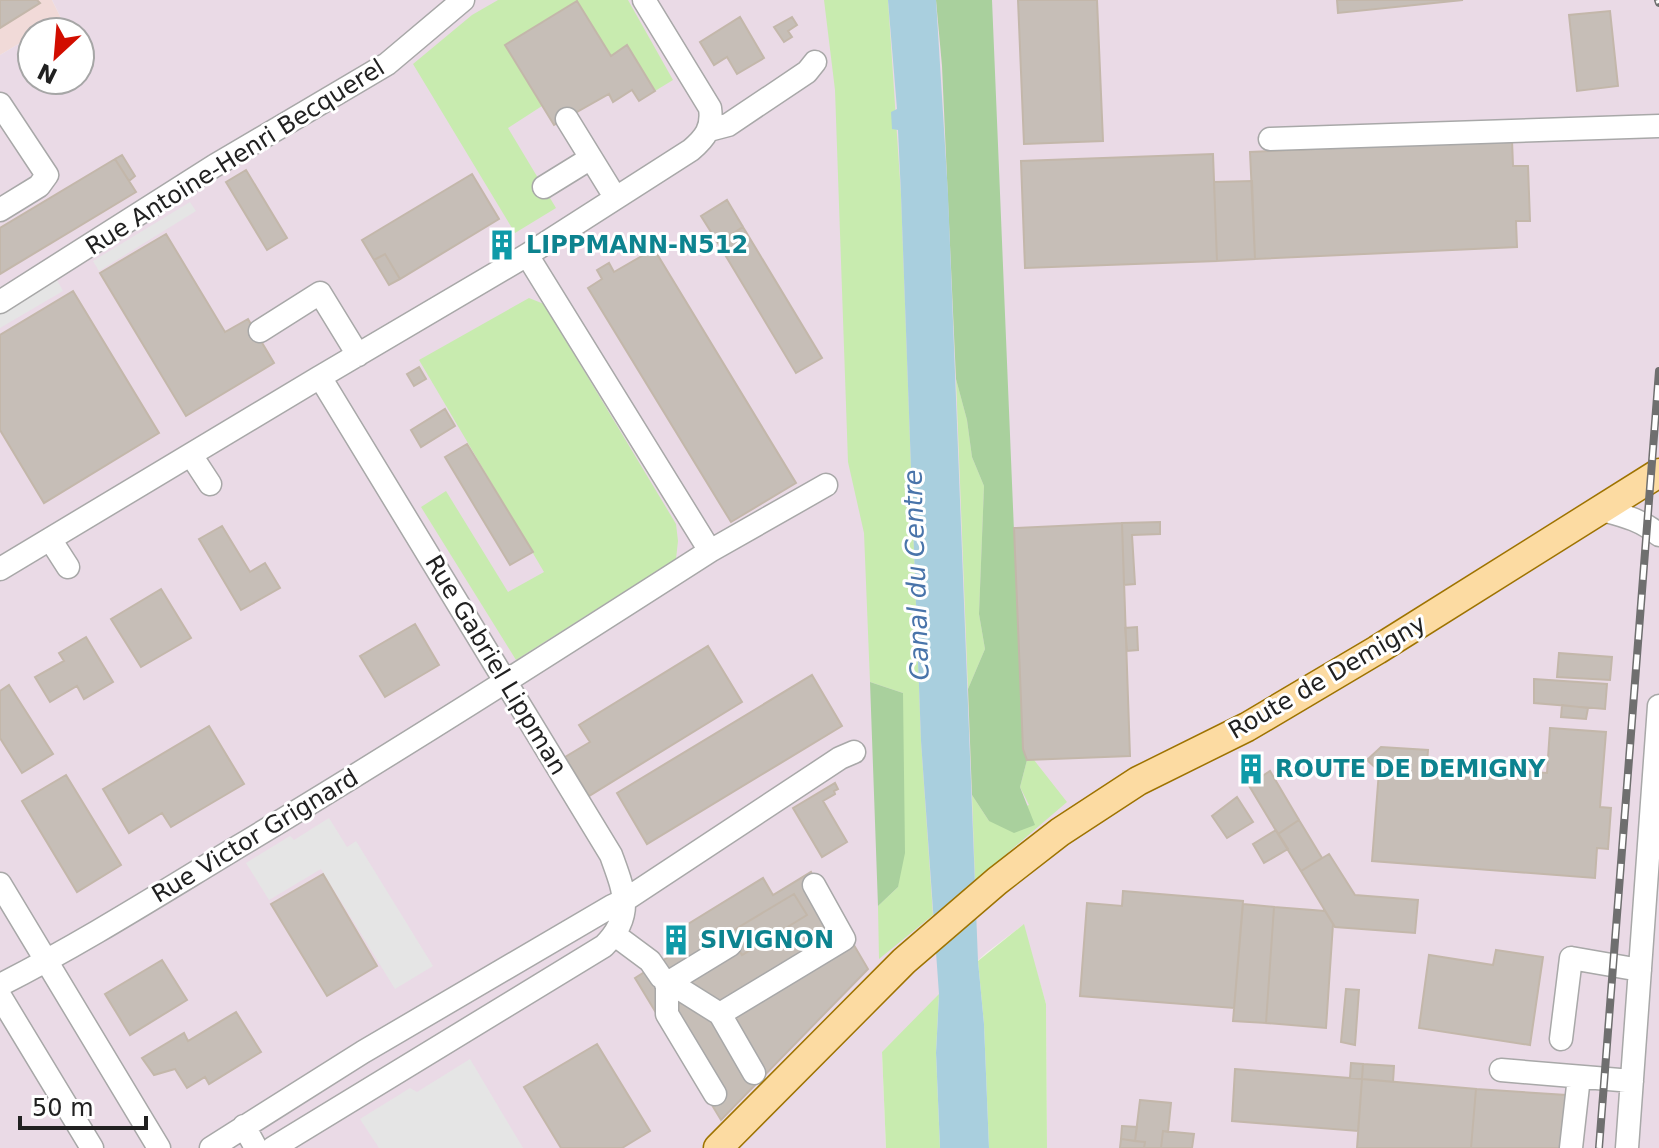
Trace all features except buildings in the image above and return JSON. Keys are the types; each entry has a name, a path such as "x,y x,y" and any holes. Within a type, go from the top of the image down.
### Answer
{"main road":[{"name":"Route de Demigny","path":"718,1148 904,961 1060,832 1138,781 1247,727 1377,650 1659,473"}],"street":[{"name":"Rue Antoine-Henri Becquerel","path":"0,302 214,166 387,64 463,0"},
{"path":"0,569 527,255 691,150 709,130 712,120 710,108 644,0"},
{"path":"709,130 728,125 807,72 815,62"},
{"path":"0,104 47,175 39,186 0,210"},
{"path":"567,119 615,197"},
{"path":"1270,139 1659,126"},
{"path":"544,187 591,158"},
{"path":"527,255 710,551"},
{"path":"260,331 320,293 358,355"},
{"name":"Rue Gabriel Lippman","path":"320,377 611,855 625,900"},
{"path":"191,455 210,484"},
{"name":"Rue Victor Grignard","path":"0,985 47,961 507,681 710,551 826,485"},
{"path":"1599,509 1647,524 1659,535"},
{"path":"50,539 68,567"},
{"path":"1627,1148 1659,706"},
{"path":"211,1148 363,1052 625,900 840,758 854,752"},
{"path":"0,884 159,1148"},
{"path":"720,1014 844,939 814,885"},
{"path":"273,1148 604,946 621,924 625,900"},
{"path":"615,935 650,961 661,977 720,1014 754,1073"},
{"path":"668,982 730,945"},
{"path":"1561,1039 1571,958 1640,970"},
{"path":"668,982 667,1014 715,1094"},
{"path":"0,996 92,1148"},
{"path":"363,1052 381,1082"},
{"path":"1501,1070 1632,1081"},
{"path":"1571,1148 1579,1077"},
{"path":"244,1126 256,1148"}],"shaded area":[{"path":"0,0 52,0 60,16 16,16 16,46 0,55"},
{"path":"52,0 1659,0 1659,1148 1047,1148 1046,1004 1023,925 986,953 882,1052 886,1148 0,1148 0,55 16,46 16,96 96,96 96,16 60,16"},
{"path":"190,202 196,211 99,271 93,261"},
{"path":"57,280 63,291 0,328 0,313"},
{"path":"329,818 347,847 356,841 433,966 395,989 321,869 269,900 246,863 290,836 294,840"},
{"path":"470,1059 523,1148 379,1148 360,1119 410,1088 417,1092"}],"green space":[{"path":"498,0 628,0 673,80 655,91 627,46 611,56 577,1 506,45 542,106 508,128 556,208 515,233 413,64 472,15"},
{"path":"824,0 888,0 901,195 921,741 933,915 879,959 878,906 898,887 903,693 870,682 864,533 848,462 835,90"},
{"path":"936,0 992,0 1023,749 1027,760 1020,787 1035,825 1014,833 989,821 972,795 968,689 985,649 979,614 984,486 972,457 967,420 956,379 942,66"},
{"path":"529,298 544,304 676,524 678,541 676,559 516,660 421,507 446,491 508,592 544,572 419,360"},
{"path":"956,379 967,420 972,457 984,486 979,614 985,649 968,689"},
{"path":"870,682 903,693 905,853 898,887 878,906"},
{"path":"1027,760 1034,760 1067,802 975,881 972,795 989,821 1029,805 1020,787"},
{"path":"1024,924 1046,1004 1047,1148 989,1148 978,961"},
{"path":"939,994 936,1053 940,1148 886,1148 882,1052"}],"water":[{"name":"Canal du Centre","path":"888,0 936,0 948,194 978,961 989,1148 940,1148 936,1053 939,994 921,741 901,195 898,130 892,129 891,112 897,109"}],"railway":[{"path":"1599,1148 1659,371"}],"place":[{"name":"LIPPMANN-N512","path":"502,245"},
{"name":"ROUTE DE DEMIGNY","path":"1251,769"},
{"name":"SIVIGNON","path":"676,940"}]}
